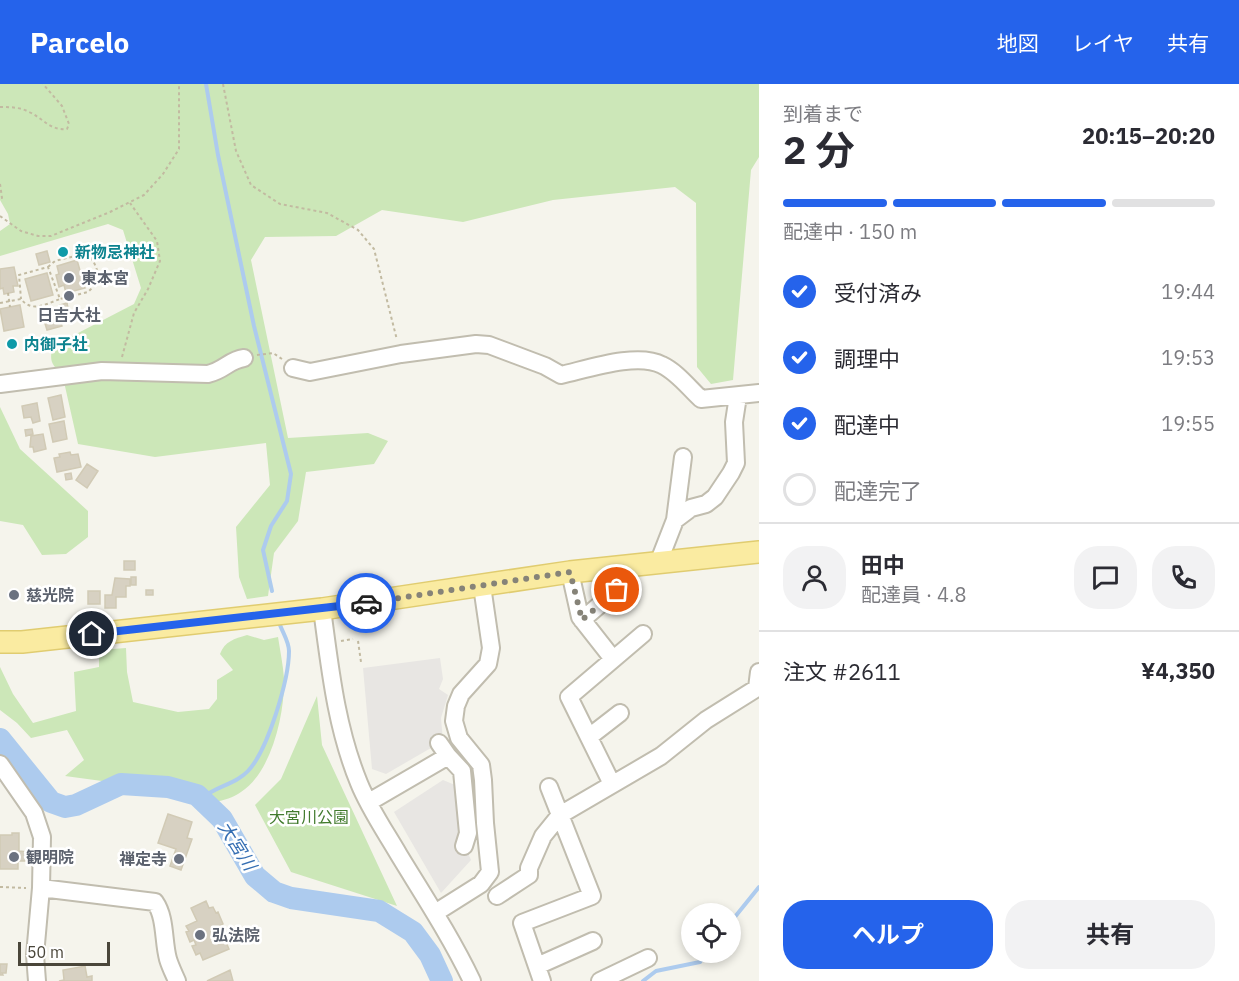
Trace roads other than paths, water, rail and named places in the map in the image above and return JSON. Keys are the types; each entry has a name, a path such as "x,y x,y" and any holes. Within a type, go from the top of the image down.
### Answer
{"main road":[{"path":"0,642 22,642 322,609 570,572 759,552"}],"street":[{"path":"293,368 310,372 401,354 476,344 489,345 546,366 561,375 627,361 646,360 662,364 700,399 759,393"},
{"path":"0,384 102,371 208,374 221,371 235,359 244,358"},
{"path":"675,520 691,508 706,504 715,497 731,473 736,463 734,422 738,396"},
{"path":"659,561 675,520 683,457"},
{"path":"570,572 582,620 613,660"},
{"path":"435,913 482,884 490,872 481,765 459,738 454,721 456,706 461,694 488,664 490,656 491,648 482,586"},
{"path":"582,620 617,590"},
{"path":"322,609 334,696 343,740 360,785 382,827 456,948 472,981"},
{"path":"612,784 569,697 643,634"},
{"path":"497,896 529,875 529,868 543,836 560,815 661,756 706,720 757,688 759,672"},
{"path":"589,737 615,723"},
{"path":"369,802 444,749 462,771 468,833 464,846"},
{"path":"0,764 34,813 42,837 41,888 35,955 37,981"},
{"path":"549,787 592,896 522,922 539,974 593,941"},
{"path":"41,888 155,902 168,958 177,981"},
{"path":"600,981 648,958"}],"waterway":[{"path":"206,84 218,155 254,326 291,474 287,501 271,526 263,550 272,591"},
{"path":"201,799 243,776 256,761 263,747 276,714 288,663 289,648 280,625"},
{"name":"大宮川","path":"0,739 51,802 65,807 76,805 121,784 168,787 197,795 222,819 255,876 274,892 291,898 379,911 413,932 430,955 442,981"},
{"path":"741,909 759,887"},
{"path":"643,981 656,971 695,963"}],"place":[{"name":"新物忌神社","path":"63,252"},
{"name":"東本宮","path":"69,278"},
{"name":"日吉大社","path":"69,296"},
{"name":"内御子社","path":"12,344"},
{"name":"慈光院","path":"14,595"},
{"name":"観明院","path":"14,857"},
{"name":"禅定寺","path":"179,859"},
{"name":"弘法院","path":"200,935"}],"park label":[{"name":"大宮川公園","path":"309,817"}]}
